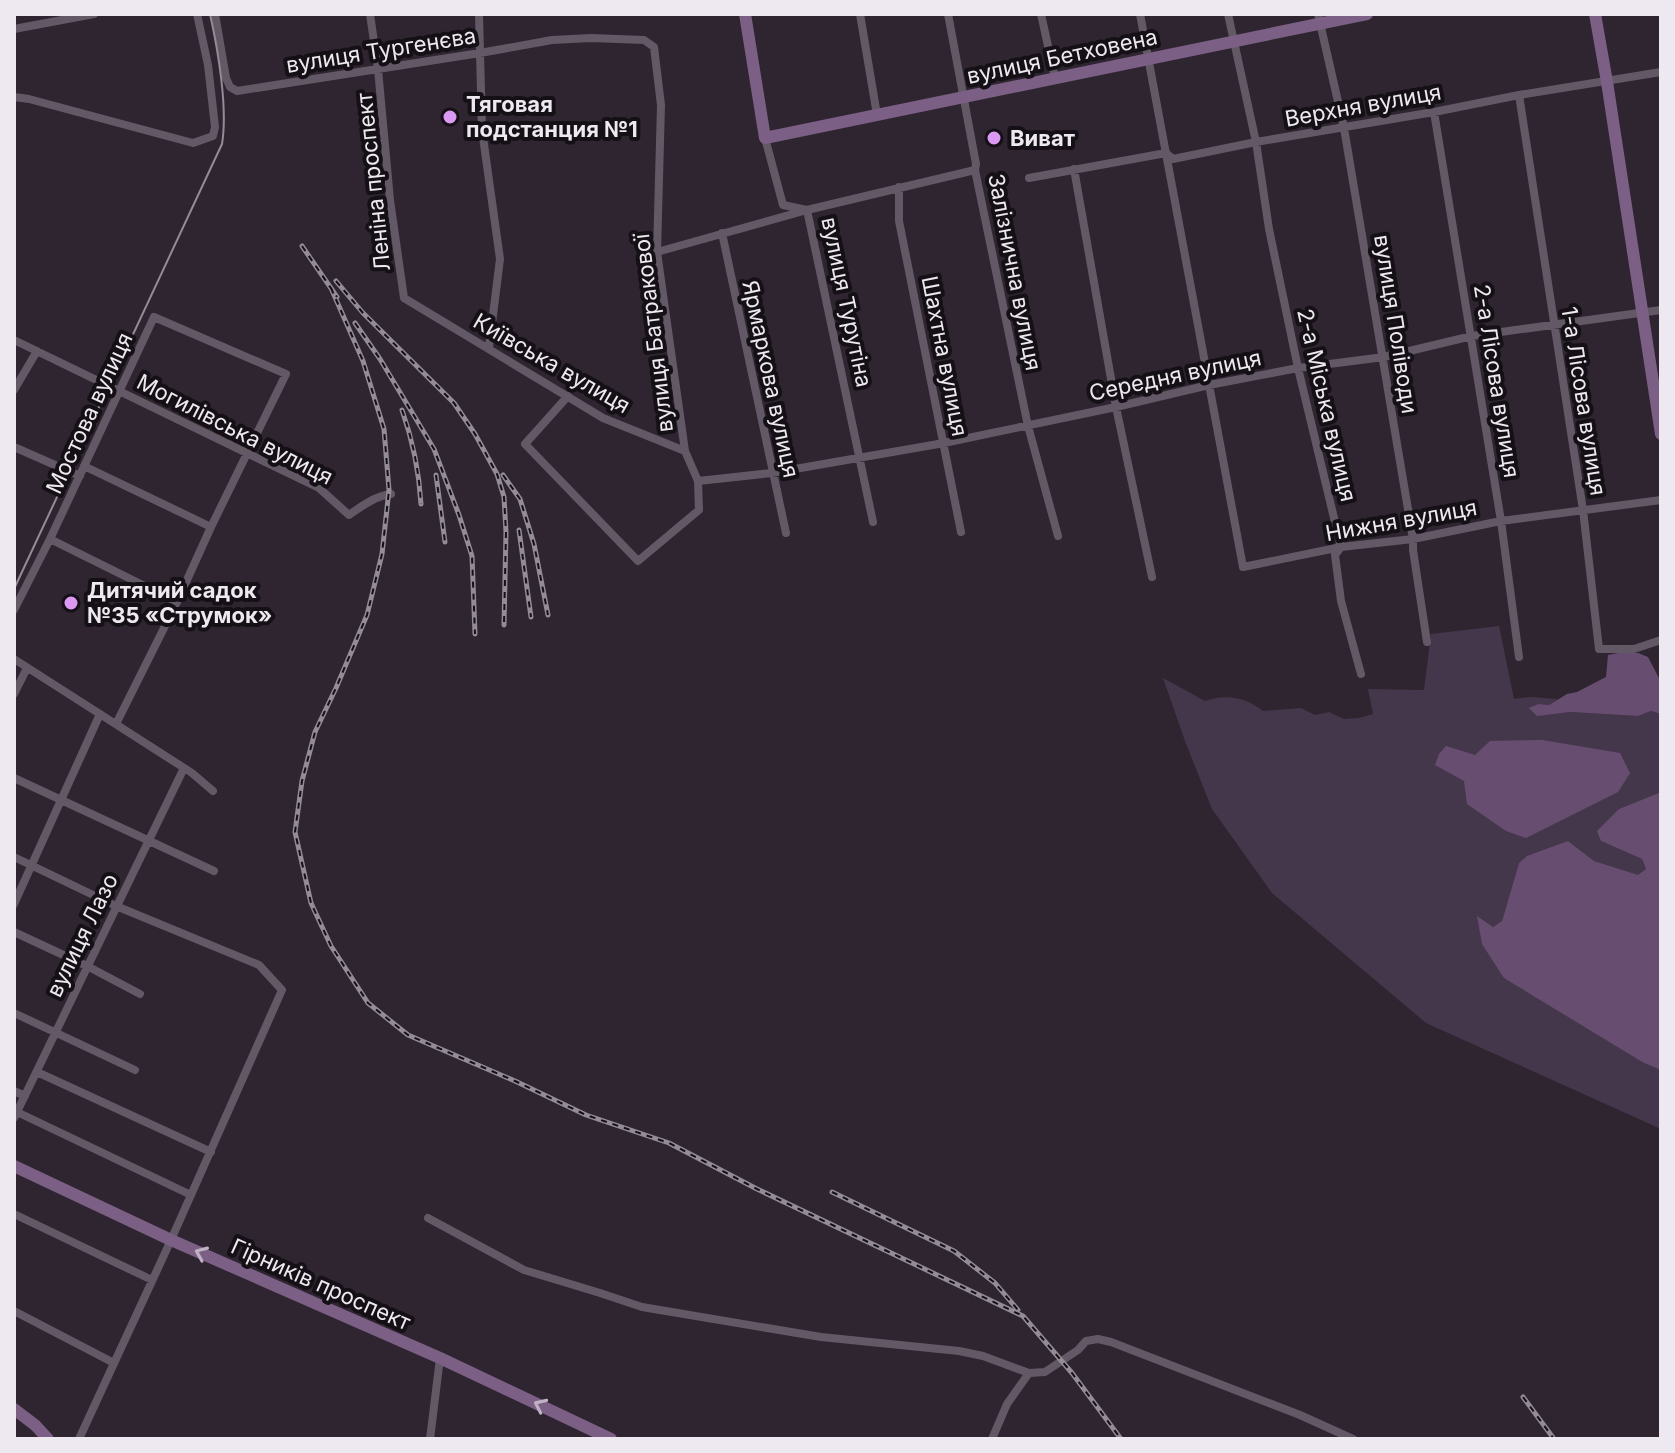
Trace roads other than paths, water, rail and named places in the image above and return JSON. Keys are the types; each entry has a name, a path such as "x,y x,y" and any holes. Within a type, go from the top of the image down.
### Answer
{"street":[{"path":"14,29 44,18 94,14"},
{"path":"14,97 193,143 202,141 213,136 215,127 208,65 197,14"},
{"name":"вулиця Тургенєва","path":"215,14 226,78 230,87 237,91 552,40 644,40"},
{"name":"Леніна проспект","path":"370,14 404,298"},
{"path":"479,14 482,130 500,259 489,347"},
{"name":"вулиця Турутіна","path":"745,14 765,138 783,205 807,210 873,522"},
{"path":"860,14 877,115"},
{"name":"Залізнична вулиця","path":"948,14 975,170 1028,426 1058,536"},
{"path":"1041,14 1055,78"},
{"path":"1140,14 1209,385"},
{"path":"1228,14 1233,41"},
{"name":"вулиця Бетховена","path":"765,138 1233,41 1319,19 1367,14"},
{"path":"1595,14 1659,402 1661,434"},
{"name":"вулиця Поліводи","path":"1319,19 1344,128 1384,357 1427,642"},
{"name":"вулиця Батракової","path":"644,40 654,47 661,105 657,252 685,451 698,481"},
{"name":"2-а Міська вулиця","path":"1233,41 1256,142 1269,229 1298,368 1341,547 1335,555 1341,601 1361,674"},
{"name":"Верхня вулиця","path":"1029,178 1166,153 1173,159 1661,72"},
{"name":"1-а Лісова вулиця","path":"1519,95 1583,510 1599,649 1634,649 1661,640"},
{"name":"2-а Лісова вулиця","path":"1434,112 1501,521 1519,657"},
{"path":"1074,169 1116,407 1152,577"},
{"path":"657,252 807,210 975,170"},
{"name":"Шахтна вулиця","path":"899,187 899,221 961,532"},
{"name":"Ярмаркова вулиця","path":"722,233 786,533"},
{"name":"Київська вулиця","path":"404,298 603,418 685,451"},
{"name":"Середня вулиця","path":"698,481 859,459 1028,426 1209,385 1298,368 1384,357 1472,336 1661,310"},
{"name":"Мостова вулиця","path":"14,610 154,317 286,374 248,454"},
{"name":"Могилівська вулиця","path":"14,340 319,488 349,515 365,504 391,494"},
{"path":"14,390 37,351"},
{"name":"Нижня вулиця","path":"1209,385 1243,567 1341,547 1413,539 1501,521 1661,500"},
{"path":"568,396 525,444 638,561 699,510 698,481"},
{"path":"14,447 80,476"},
{"path":"116,724 248,454"},
{"path":"84,466 211,527"},
{"path":"50,539 177,602"},
{"path":"14,659 184,768 213,791"},
{"path":"14,694 27,668"},
{"path":"14,904 100,714"},
{"name":"вулиця Лазо","path":"16,1115 184,768"},
{"path":"14,778 214,871"},
{"path":"14,857 116,906 259,965 282,990 79,1439"},
{"path":"14,932 140,994"},
{"path":"14,1013 135,1070"},
{"path":"37,1072 211,1152"},
{"path":"14,1091 25,1096"},
{"path":"16,1115 191,1195"},
{"name":"Гірників проспект","path":"14,1166 171,1240 440,1358 611,1439"},
{"path":"14,1214 152,1280"},
{"path":"428,1218 524,1270 642,1307 821,1337 959,1351 983,1356 1029,1373 1045,1372 1086,1341 1098,1339 1111,1342 1300,1415 1353,1439"},
{"path":"14,1311 114,1363"},
{"path":"430,1439 440,1358"},
{"path":"992,1439 1007,1404 1029,1373"},
{"path":"14,1409 48,1439"}],"tram line":[{"path":"14,589 222,144 223,97 210,14"}],"railway":[{"path":"302,246 337,297"},
{"path":"336,281 363,313 454,403 497,474 504,497 506,532 504,625"},
{"path":"331,288 363,361 384,429 389,490 382,554 367,615 315,732 302,781 295,832 311,903 331,946 368,1003 408,1035 586,1115 669,1143 757,1189 1023,1316 1072,1373 1121,1439"},
{"path":"355,323 434,449 472,556 475,634"},
{"path":"402,410 415,456 421,504"},
{"path":"436,475 445,542"},
{"path":"503,475 520,499 534,544 548,615"},
{"path":"519,530 531,617"},
{"path":"832,1192 954,1251 995,1283 1018,1310"},
{"path":"1523,1397 1554,1439"}],"place":[{"name":"Тяговая подстанция №1","path":"450,117"},
{"name":"Виват","path":"994,138"},
{"name":"Дитячий садок №35 «Струмок»","path":"71,603"}]}
